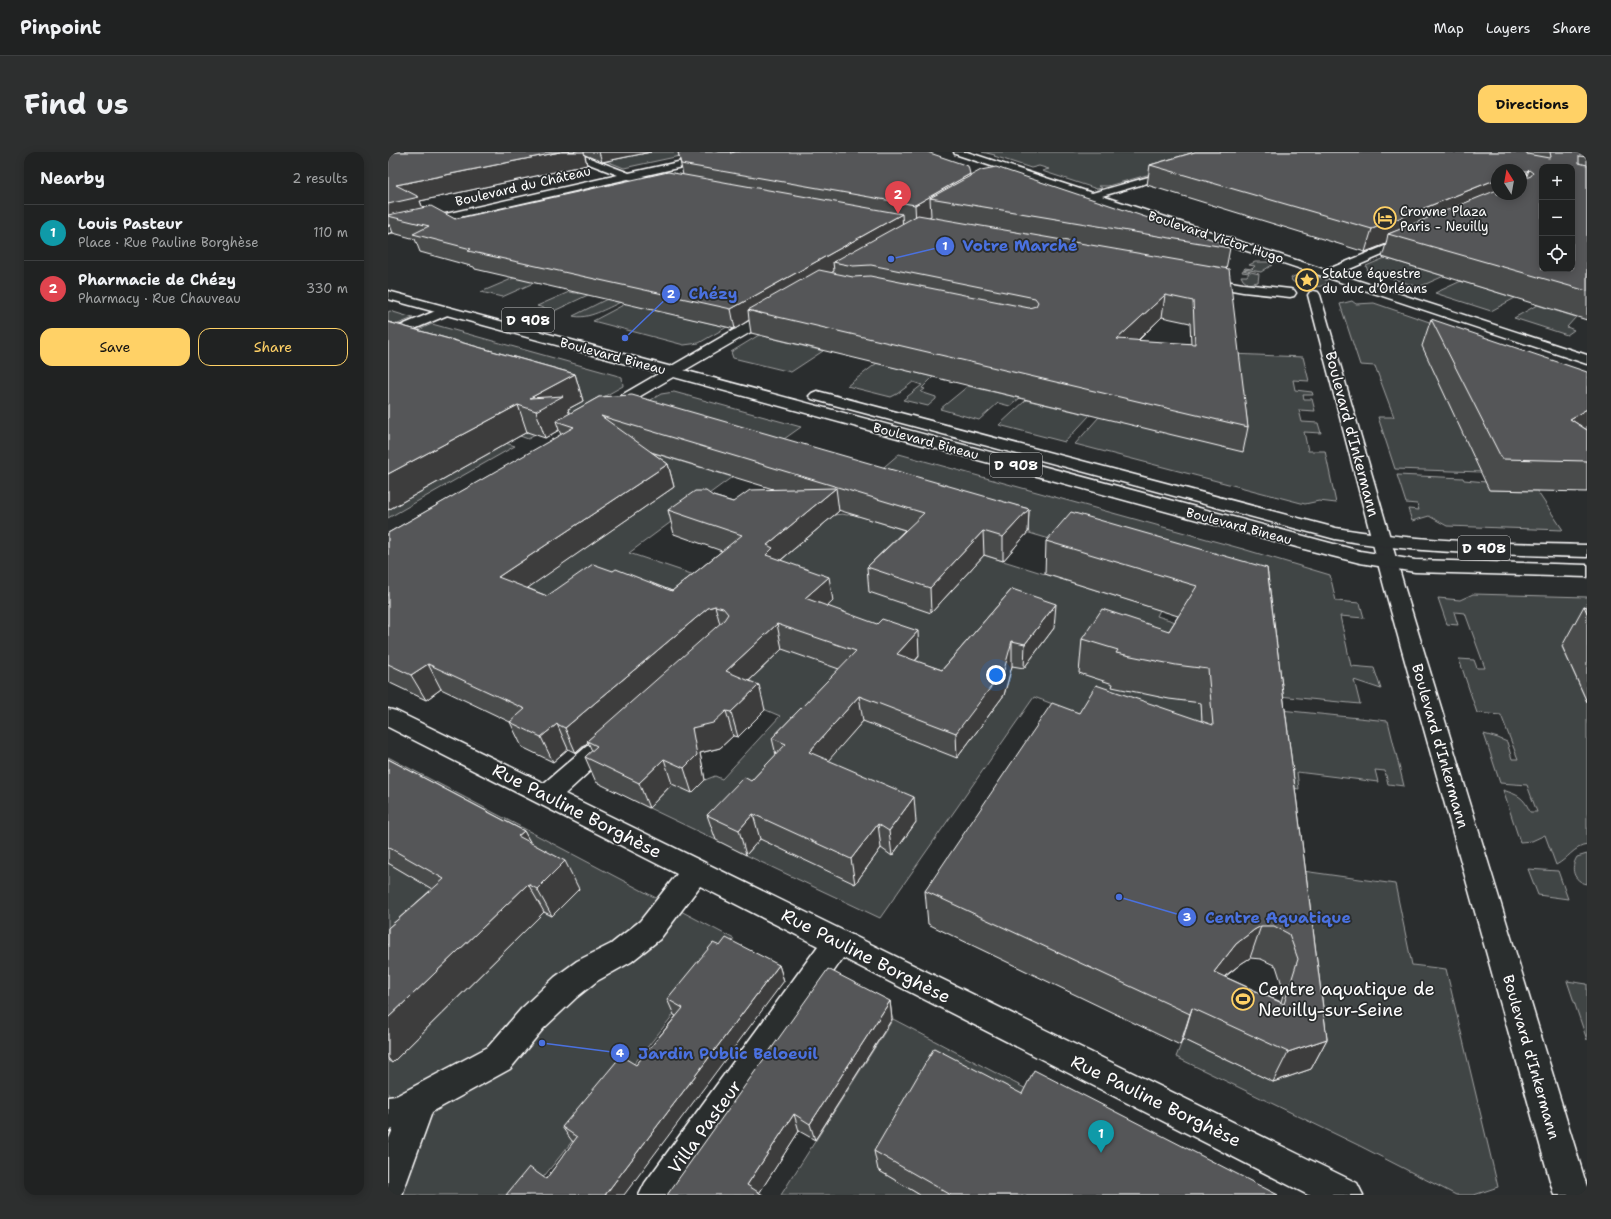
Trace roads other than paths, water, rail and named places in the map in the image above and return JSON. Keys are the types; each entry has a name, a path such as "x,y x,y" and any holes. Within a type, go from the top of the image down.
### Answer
{"street":[{"path":"566,152 628,176 679,186"},
{"name":"Boulevard du Château","path":"388,230 735,152"},
{"name":"Boulevard Victor Hugo","path":"958,152 1587,360"},
{"path":"1093,196 1186,169"},
{"path":"1003,180 1009,176 1022,173"},
{"path":"1327,274 1422,234"},
{"path":"1290,293 1283,275 1305,266"},
{"path":"1188,279 1243,288 1290,293 1323,291 1350,282"},
{"name":"D 908","path":"388,283 557,328"},
{"name":"Boulevard d'Inkermann","path":"1323,291 1381,541 1572,1195"},
{"name":"Boulevard Bineau","path":"388,295 446,311 669,364 1311,545 1387,562 1415,566 1587,571"},
{"path":"590,420 669,364 688,362 787,305"},
{"path":"388,336 446,311"},
{"name":"Boulevard Bineau","path":"688,362 1335,533 1381,541 1431,546 1587,551"},
{"name":"Rue Pauline Borghèse","path":"388,717 1345,1195"},
{"path":"546,796 624,726"},
{"path":"388,1114 401,1111 499,1058 532,1019 566,987 587,971 621,953 650,930 695,871"},
{"name":"Villa Pasteur","path":"657,1195 838,942"},
{"path":"388,1186 420,1101"}],"place":[{"name":"Pharmacie de Chézy","path":"898,214"},
{"name":"Crowne Plaza Paris - Neuilly","path":"1385,218"},
{"name":"Votre Marché","path":"891,259"},
{"name":"Statue équestre du duc d'Orléans","path":"1307,280"},
{"name":"Chézy","path":"625,338"},
{"name":"Centre Aquatique","path":"1119,897"},
{"name":"Centre aquatique de Neuilly-sur-Seine","path":"1243,999"},
{"name":"Jardin Public Beloeuil","path":"542,1043"},
{"name":"Louis Pasteur","path":"1101,1153"}]}
